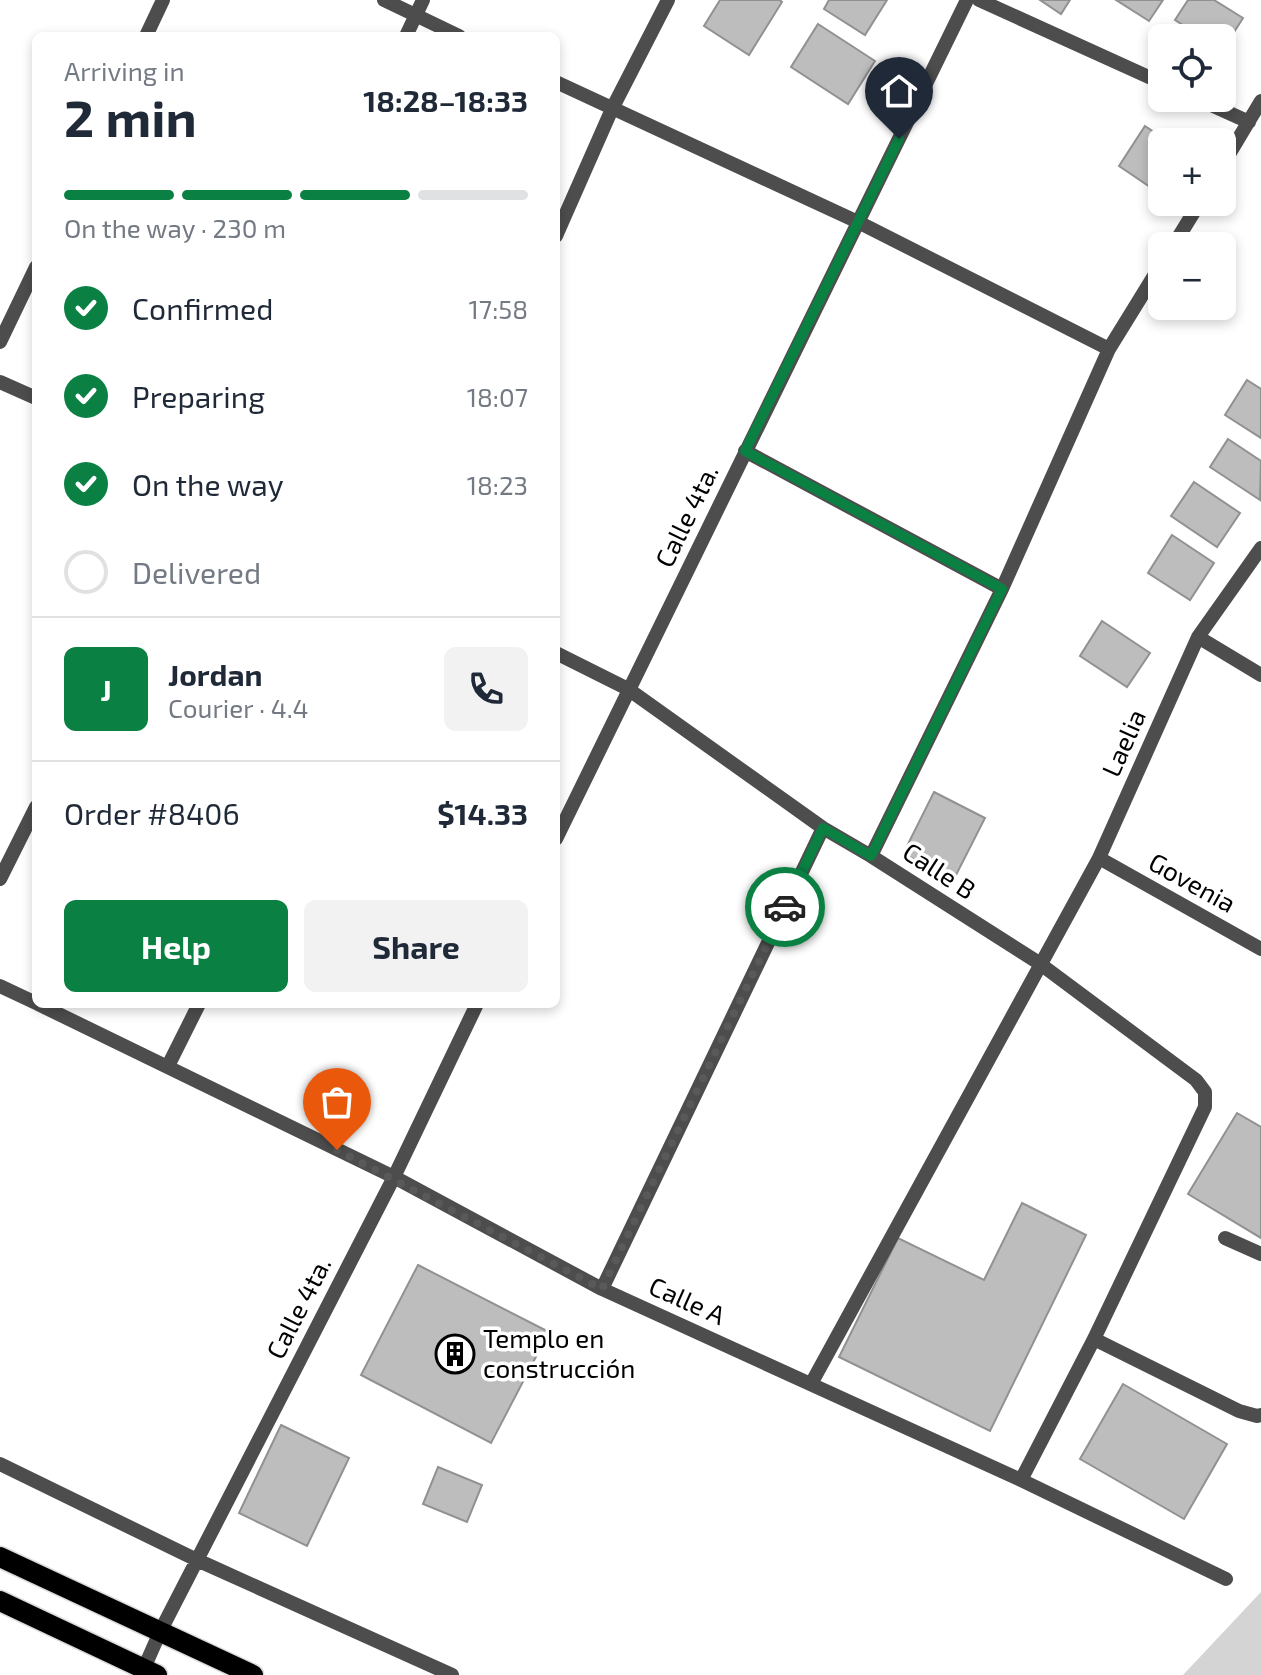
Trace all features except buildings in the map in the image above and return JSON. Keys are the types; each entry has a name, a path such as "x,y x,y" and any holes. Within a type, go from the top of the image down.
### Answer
{"main road":[{"path":"0,1557 253,1675"},
{"path":"0,1601 147,1673"}],"street":[{"path":"148,32 163,0"},
{"path":"384,0 451,32"},
{"path":"408,32 423,0"},
{"path":"560,227 612,109 668,0"},
{"name":"Calle 4ta.","path":"560,831 967,0"},
{"path":"979,0 1148,77"},
{"path":"560,84 858,222 1109,349"},
{"path":"1236,143 1261,101"},
{"path":"1227,112 1249,122"},
{"path":"0,342 32,275"},
{"path":"871,856 1002,589 1109,349 1148,286"},
{"path":"0,382 32,396"},
{"path":"745,451 1002,589"},
{"name":"Laelia","path":"811,1384 1099,858 1198,637 1261,548"},
{"path":"1198,637 1261,675"},
{"name":"Calle B","path":"560,655 628,689 823,828 1039,963 1196,1080 1205,1092 1205,1107 1094,1339"},
{"path":"0,879 32,815"},
{"path":"602,1289 823,828"},
{"name":"Govenia","path":"1099,858 1261,949"},
{"name":"Calle A","path":"0,986 32,1002"},
{"name":"Calle A","path":"45,1008 394,1177 602,1289 1021,1480 1226,1579"},
{"path":"168,1066 197,1008"},
{"name":"Calle 4ta.","path":"147,1673 160,1632 394,1177 475,1008"},
{"path":"1225,1238 1261,1254"},
{"path":"1021,1480 1094,1339 1239,1411 1261,1415"},
{"path":"0,1464 197,1560 452,1675"}],"shaded area":[{"path":"1261,1592 1261,1675 1183,1675"}],"way so far":[{"path":"337,1150 394,1177 602,1289 785,907"}],"place":[{"name":"Templo en construcción","path":"455,1354"}],"route":[{"path":"785,907 823,828 871,856 1002,589 745,451 899,139"}]}
